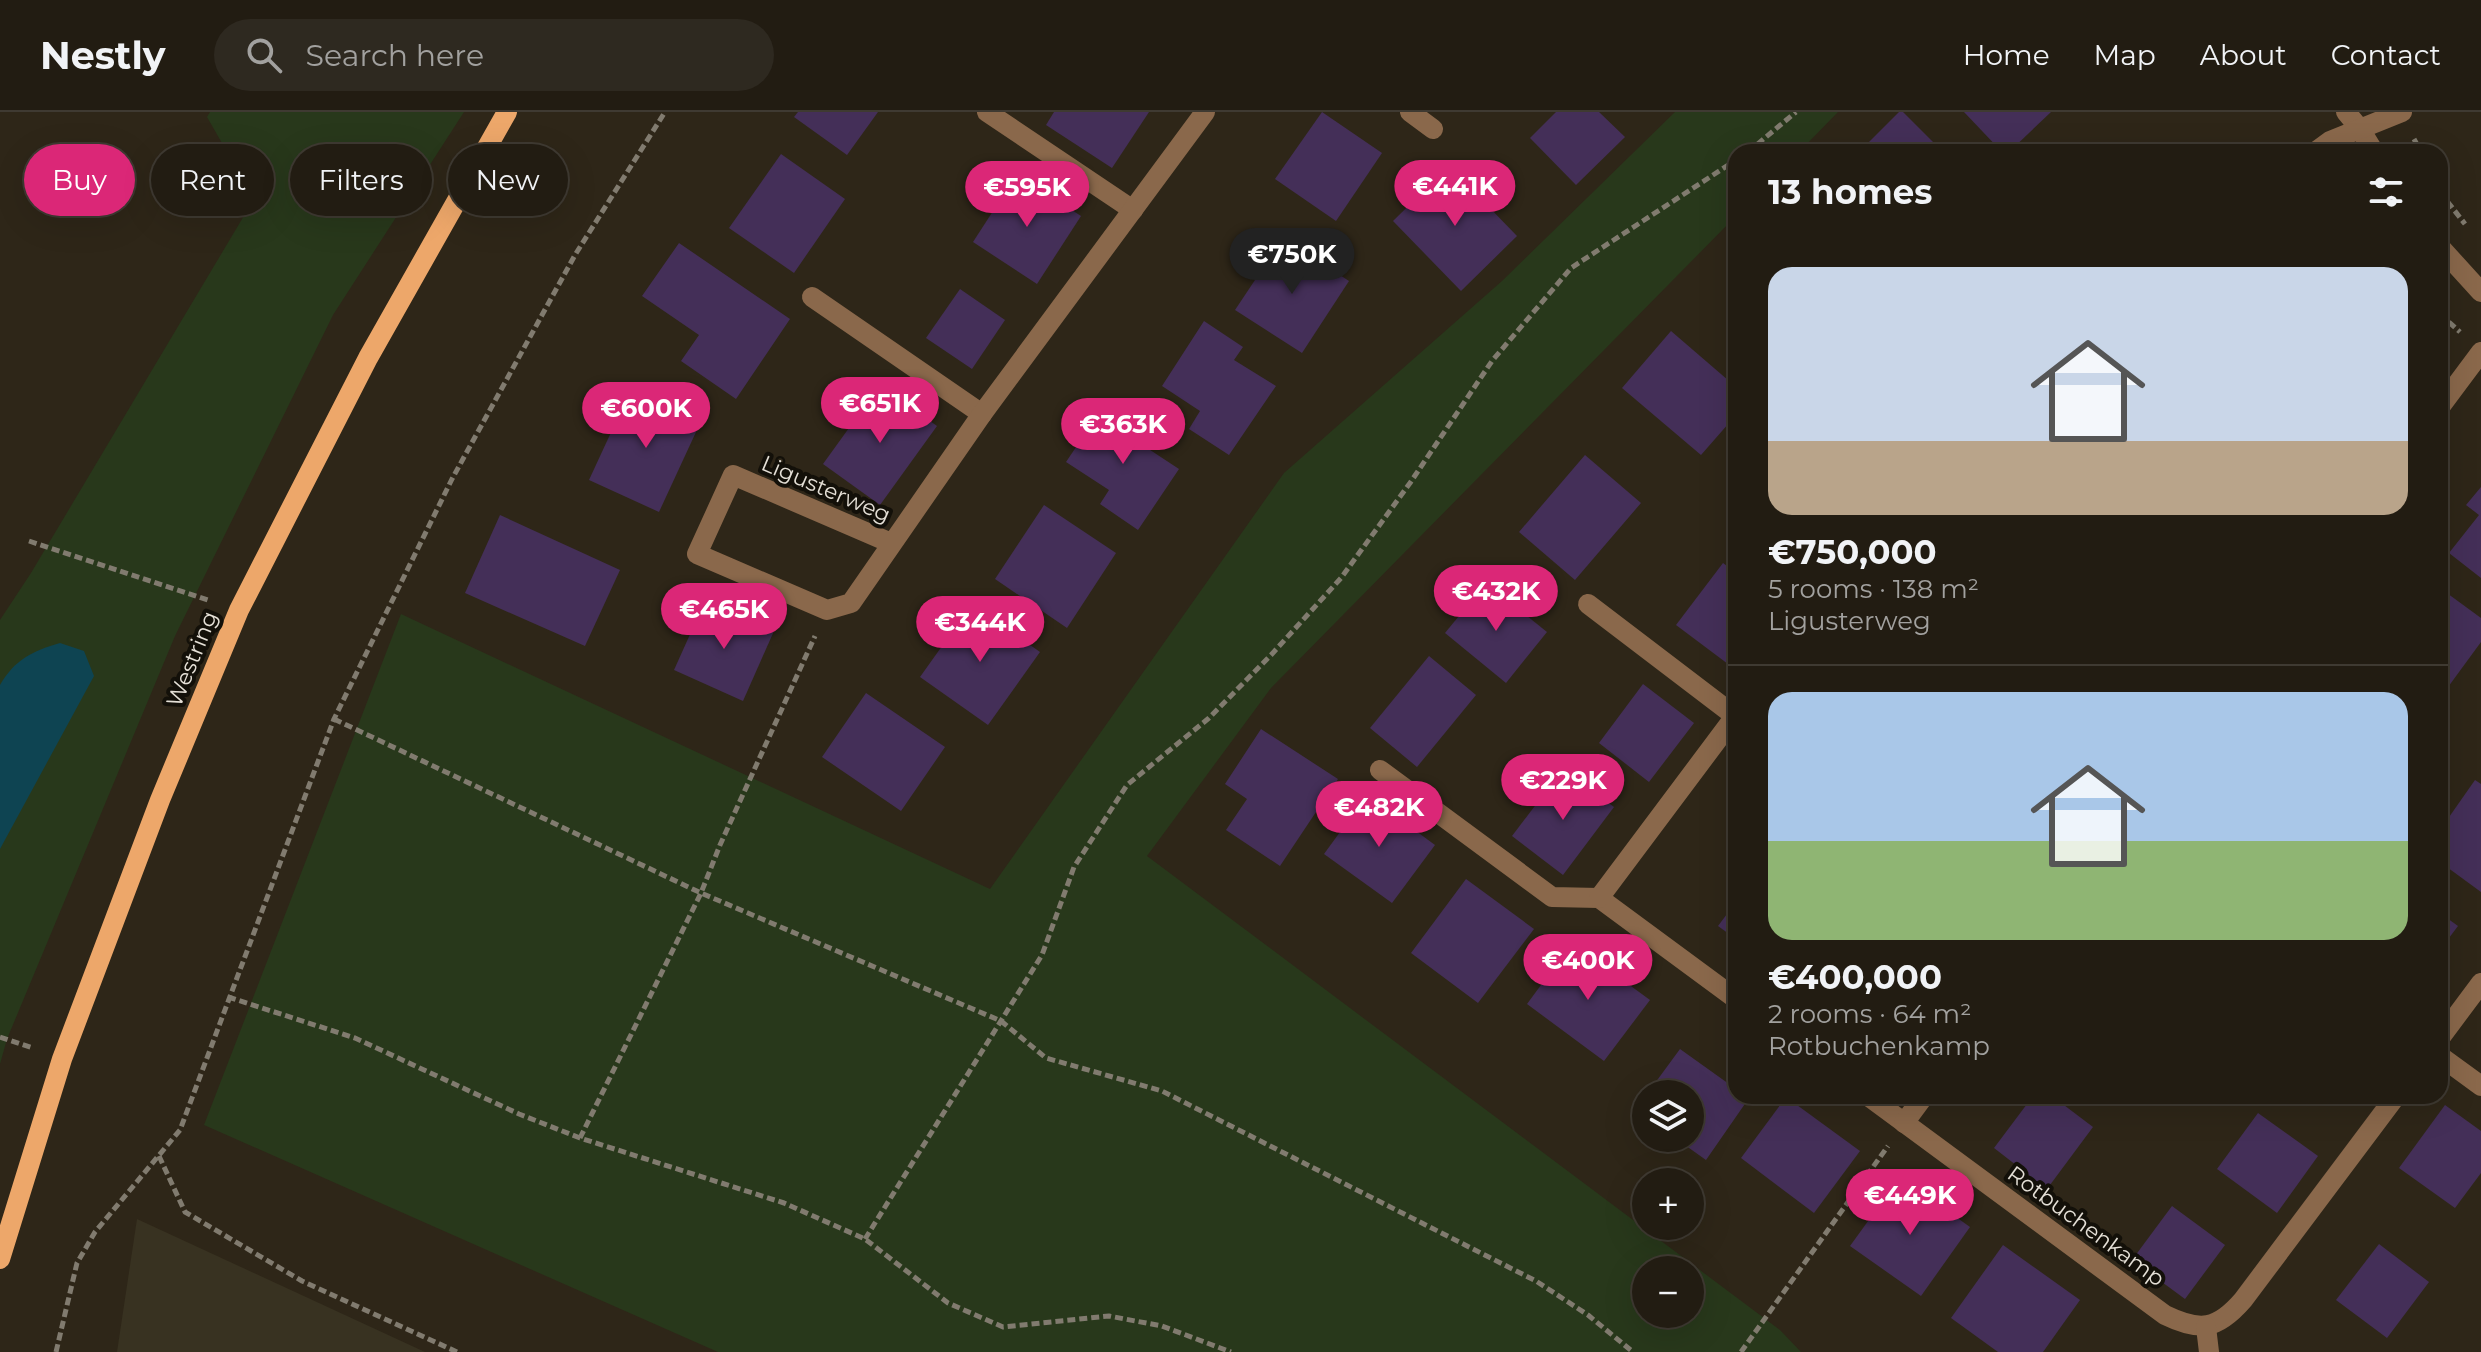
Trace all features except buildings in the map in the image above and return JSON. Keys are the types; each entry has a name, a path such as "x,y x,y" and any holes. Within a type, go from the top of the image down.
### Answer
{"main road":[{"name":"Westring","path":"0,1259 62,1059 160,800 239,610 368,358 507,112"}],"street":[{"path":"987,112 1133,210"},
{"name":"Ligusterweg","path":"891,543 733,475 697,554 827,610 851,603 982,414 1205,112"},
{"path":"1410,112 1433,129"},
{"path":"2346,112 2369,144"},
{"path":"2326,144 2402,112"},
{"path":"2448,256 2481,292"},
{"path":"812,297 982,414"},
{"path":"2448,396 2481,352"},
{"path":"1588,604 1728,710"},
{"path":"1599,898 1728,727"},
{"path":"1380,770 1552,897 1599,898 1728,993"},
{"path":"2448,1027 2481,983"},
{"path":"2448,1062 2481,1086"},
{"name":"Rotbuchenkamp","path":"1879,1104 2165,1315 2186,1325 2206,1327"},
{"path":"1904,1123 1918,1104"},
{"path":"2209,1352 2206,1327 2228,1317 2243,1300 2390,1104"}],"path":[{"path":"56,1352 77,1263 95,1232 180,1130 334,719 452,479 575,255 665,112"},
{"path":"1758,144 1796,112"},
{"path":"865,1239 1042,955 1074,867 1127,785 1209,718 1341,578 1492,361 1571,268 1728,165"},
{"path":"2448,202 2470,229"},
{"path":"29,541 239,610"},
{"path":"580,1138 701,893 827,610"},
{"path":"334,719 701,893 1001,1021 1046,1058 1162,1091 1536,1281 1588,1315 1633,1352"},
{"path":"228,997 355,1038 519,1114 580,1138 784,1203 865,1239 948,1303 1003,1327 1109,1316 1162,1326 1231,1352"},
{"path":"1741,1352 1904,1123"},
{"path":"159,1156 185,1212 302,1281 457,1352"}],"shaded area":[{"path":"137,1219 425,1352 117,1352"}],"green space":[{"path":"210,112 464,112 432,162 432,144 290,144 290,216 397,216 333,315 175,636 7,1039 0,1064 0,620 244,216 274,216 274,144 222,144 207,117"},
{"path":"1675,112 1838,112 1807,144 1728,144 1728,224 1271,688 1147,856 1632,1219 1632,1240 1660,1240 1681,1256 1632,1256 1632,1328 1704,1328 1704,1273 1780,1330 1801,1352 718,1352 204,1125 401,614 990,889 1284,473 1502,281"}],"water":[{"path":"60,643 84,651 94,676 0,849 0,685 26,657"}]}
